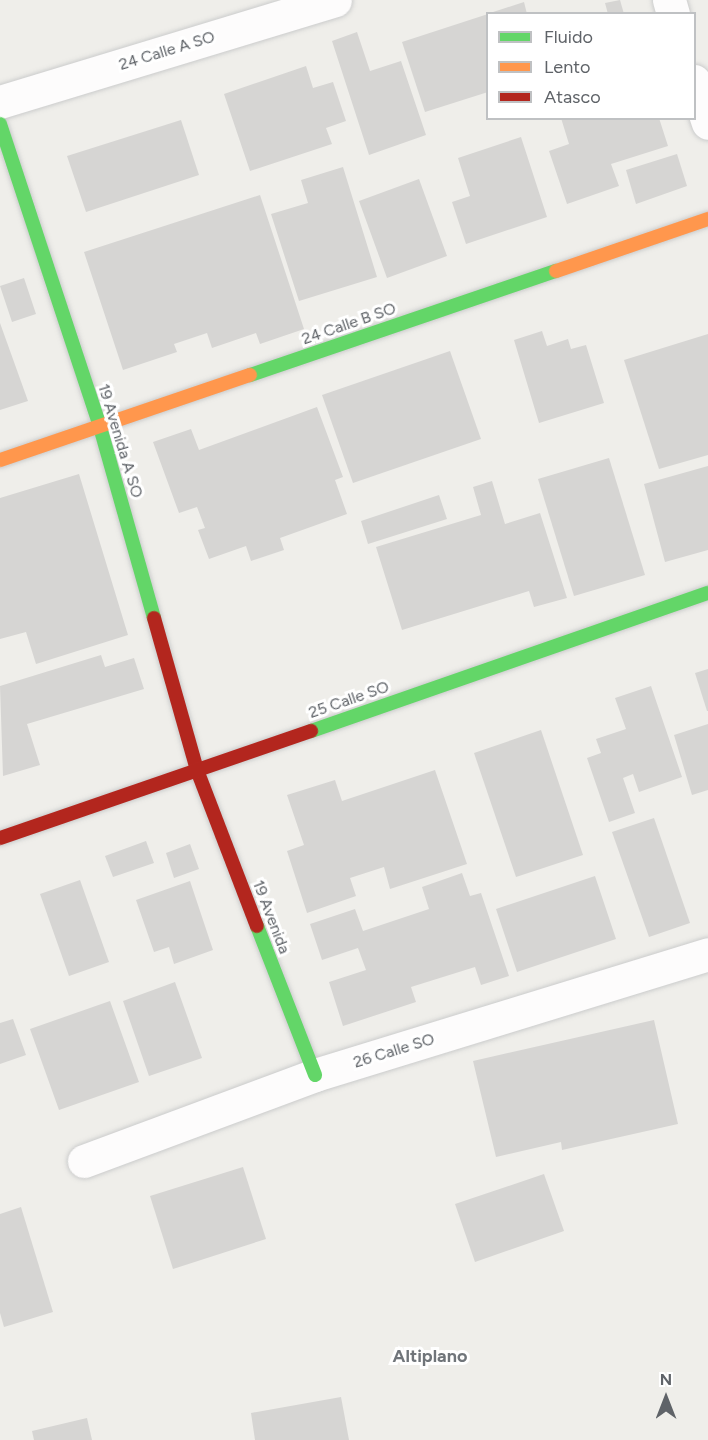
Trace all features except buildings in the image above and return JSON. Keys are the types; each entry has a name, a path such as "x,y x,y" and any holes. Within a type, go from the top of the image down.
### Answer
{"street":[{"name":"24 Calle A SO","path":"0,102 335,0"},
{"path":"696,87 708,123"},
{"name":"19 Avenida A SO","path":"0,124 100,427 197,770"},
{"name":"24 Calle B SO","path":"0,460 708,219"},
{"name":"25 Calle SO","path":"0,838 708,593"},
{"name":"19 Avenida","path":"197,770 315,1075"},
{"name":"26 Calle SO","path":"84,1161 315,1075 708,954"}],"traffic: fast":[{"path":"0,124 100,427 154,618"},
{"path":"250,375 556,271"},
{"path":"311,731 708,593"},
{"path":"257,926 315,1075"}],"traffic: slow":[{"path":"556,271 708,219"},
{"path":"0,460 250,375"}],"traffic: jam":[{"path":"154,618 197,770 257,926"},
{"path":"0,838 311,731"}],"district":[{"name":"Altiplano","path":"430,1356"}]}
